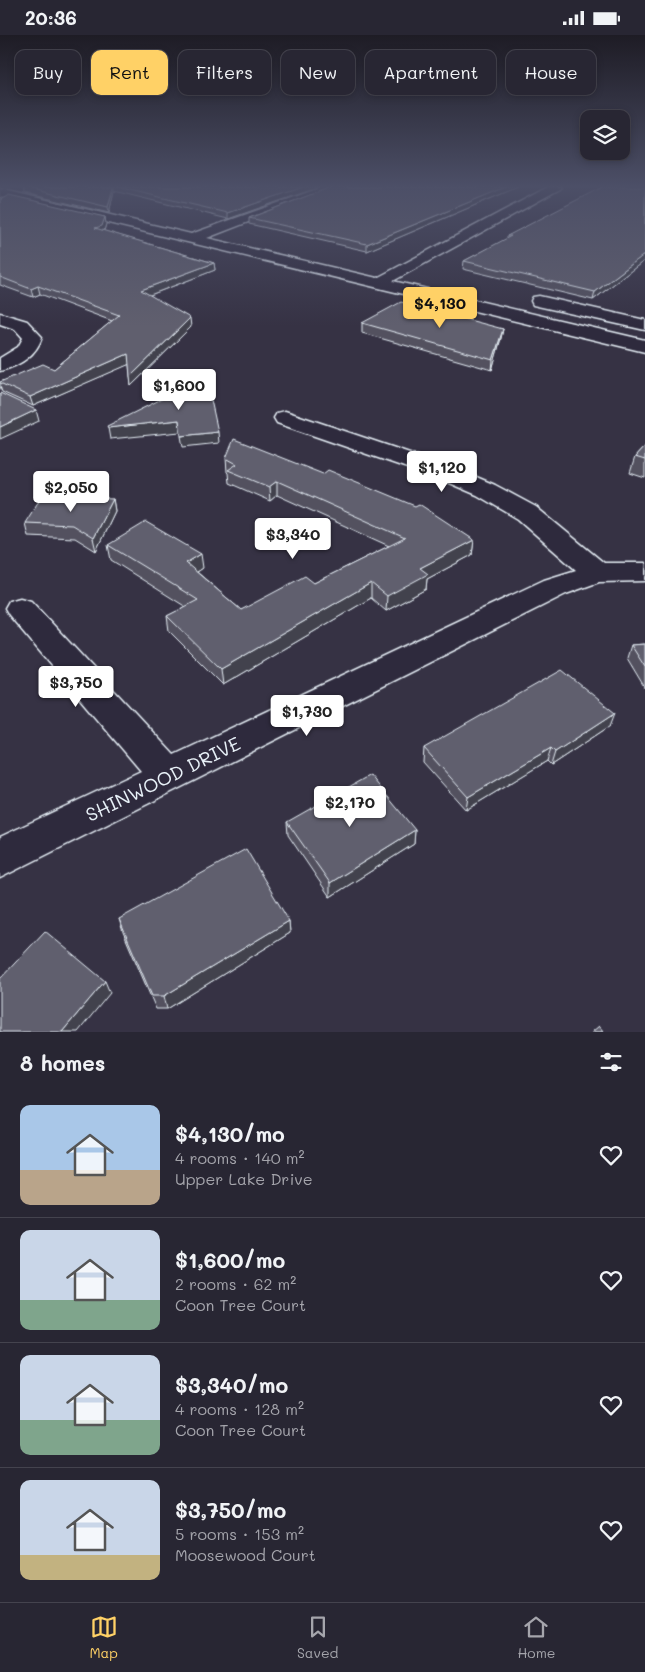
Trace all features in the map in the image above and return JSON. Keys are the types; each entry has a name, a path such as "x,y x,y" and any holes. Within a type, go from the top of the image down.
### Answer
{"street":[{"path":"175,234 645,346"},
{"path":"194,238 207,234"},
{"path":"238,234 248,236"},
{"path":"380,283 400,270 469,234"},
{"path":"381,266 418,274"},
{"path":"522,297 642,321"},
{"path":"0,318 21,325 33,337 31,345 24,352 0,365"},
{"path":"617,339 642,321"},
{"path":"285,418 450,475 486,490 527,513 597,573"},
{"name":"SHINWOOD DRIVE","path":"0,857 170,776 554,587 597,573 645,572"},
{"path":"20,608 170,776"}],"building":[{"path":"0,234 114,234 214,263 141,290 190,318 130,377 128,354 30,397 0,382 43,364 54,369 119,315 38,286 31,289 0,277"},
{"path":"319,234 393,234 367,244"},
{"path":"512,234 645,234 645,254 595,292 464,261 511,236 507,236"},
{"path":"401,302 503,329 493,360 362,323"},
{"path":"206,377 218,432 181,436 179,420 108,428 107,426"},
{"path":"0,393 36,410 0,427"},
{"path":"234,439 323,474 328,470 415,506 419,504 474,540 420,568 428,574 387,596 371,583 221,669 167,616 198,600 108,545 146,522 201,554 186,563 241,610 305,576 314,583 405,538 277,481 269,487 228,470 237,464 226,458"},
{"path":"645,446 645,460 635,457"},
{"path":"42,496 113,499 93,538 72,525 25,523"},
{"path":"645,644 645,667 631,645"},
{"path":"562,670 615,713 555,752 551,748 468,797 424,748"},
{"path":"370,775 415,830 330,883 287,822"},
{"path":"246,849 289,921 164,996 152,996 119,919"},
{"path":"45,931 105,981 62,1032 0,1032 0,979"},
{"path":"599,1026 604,1032 592,1032"}]}
